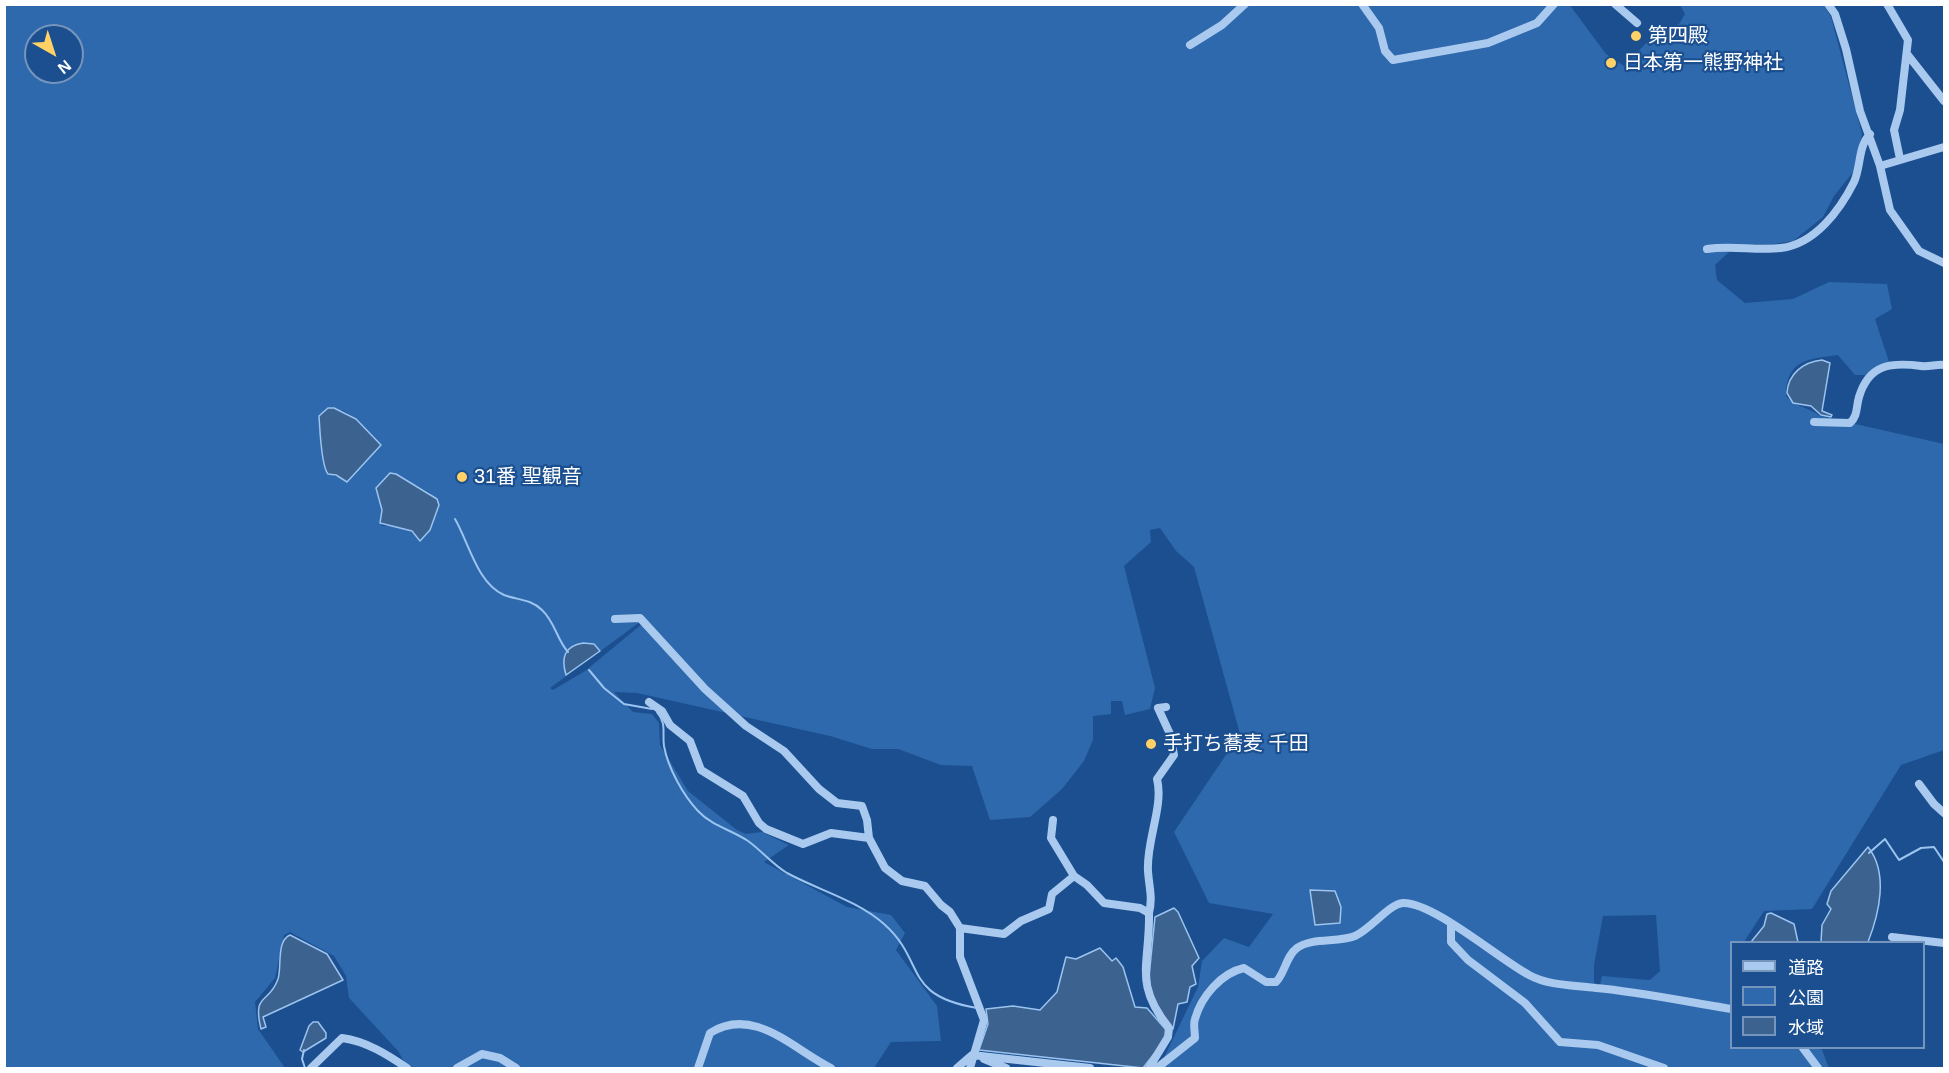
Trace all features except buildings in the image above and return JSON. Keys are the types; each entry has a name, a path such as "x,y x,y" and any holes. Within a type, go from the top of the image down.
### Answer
{"street":[{"path":"1190,45 1222,25 1245,4"},
{"path":"1362,4 1380,28 1385,51 1393,60 1488,43 1537,23 1554,4"},
{"path":"1615,4 1637,23"},
{"path":"1828,4 1835,14 1844,40 1860,111 1880,166 1890,210 1918,251 1944,263"},
{"path":"1887,4 1908,40 1900,110 1894,130 1900,159"},
{"path":"1907,54 1944,101"},
{"path":"1707,249 1724,246 1782,248 1797,244 1816,232 1834,214 1853,183 1862,149 1870,134"},
{"path":"1880,166 1944,147"},
{"path":"1814,422 1850,423 1855,417 1865,381 1885,366 1895,363 1923,367 1944,365"},
{"path":"615,619 639,618 705,689 746,726 784,751 819,789 837,802 862,806 867,820 869,838 890,874 902,881 925,886 950,912 960,928 960,957 982,1009 983,1027 972,1055 970,1068"},
{"path":"649,702 662,711 670,725 690,741 701,771 743,796 759,823 766,829 803,844 831,833 869,838"},
{"path":"1149,1068 1168,1037 1169,1028 1150,1004 1144,978 1150,939 1149,913 1152,899 1148,870 1153,817 1160,791 1156,778 1174,755 1170,734 1158,708 1166,706"},
{"path":"1920,784 1934,804 1944,813"},
{"path":"1053,820 1051,838 1074,876 1087,885 1104,903 1140,908 1149,913"},
{"path":"960,928 1004,934 1028,917 1049,909 1052,894 1074,876"},
{"path":"1157,1068 1195,1038 1194,1019 1209,992 1233,970 1244,968 1266,982 1276,982 1297,948 1308,944 1340,941 1355,936 1369,928 1395,906 1403,903 1427,909 1531,976 1568,986 1596,987 1730,1009"},
{"path":"1451,925 1451,942 1468,960 1525,1003 1560,1042 1598,1045 1664,1068"},
{"path":"1892,937 1922,941"},
{"path":"1925,941 1944,944"},
{"path":"698,1068 710,1033 732,1024 756,1026 772,1032 831,1068"},
{"path":"311,1068 342,1038 356,1040 390,1056 407,1068"},
{"path":"1804,1049 1818,1068"},
{"path":"457,1068 482,1054 500,1058 516,1068"},
{"path":"972,1055 1006,1068"},
{"path":"957,1068 972,1055 1090,1068"}],"green space":[{"path":"1569,4 1606,54 1624,66 1656,33 1679,24 1685,14 1680,5 1824,5 1831,17 1862,134 1854,171 1834,196 1823,217 1793,241 1730,251 1715,265 1717,280 1745,303 1793,299 1829,282 1887,284 1892,309 1875,319 1889,362 1866,375 1855,375 1838,355 1809,360 1801,363 1790,375 1786,396 1789,400 1820,416 1944,444 1944,750 1901,765 1812,909 1764,911 1745,941 1730,941 1730,1049 1820,1049 1829,1068 1159,1068 1198,987 1202,961 1224,938 1249,947 1273,914 1209,903 1174,832 1240,734 1194,567 1176,551 1160,528 1150,530 1151,542 1124,566 1155,688 1150,709 1125,715 1122,701 1111,701 1111,714 1093,716 1093,740 1084,761 1062,789 1030,817 990,820 972,766 941,765 898,749 872,749 830,736 637,693 614,692 633,712 652,714 659,723 660,745 688,791 737,830 746,834 762,832 789,845 764,862 847,907 891,915 905,933 896,950 937,1006 941,1041 891,1042 874,1068 408,1068 398,1051 349,998 346,976 334,956 290,932 284,935 275,978 255,1002 258,1029 285,1068 5,1068 5,5","holes":["342,410 356,418 381,445 347,482 330,474 324,465 319,420","396,474 430,493 439,505 430,530 417,538 406,529 382,526 380,523 382,510 377,493","640,622 642,624 585,671 553,690 550,688","1656,915 1660,971 1650,980 1602,976 1600,985 1594,983 1594,965 1603,916"]}],"water":[{"path":"1822,360 1830,363 1822,411 1832,415 1831,417 1821,415 1811,406 1793,403 1787,393 1790,380 1798,370 1809,363"},
{"path":"328,408 334,408 356,419 381,445 347,482 336,475 328,474 322,456 319,416"},
{"path":"390,473 396,474 437,499 439,505 430,530 420,541 412,531 380,523 382,510 376,488"},
{"path":"583,643 594,644 600,651 566,675 565,654 572,647"},
{"path":"1868,847 1874,857 1880,881 1876,919 1868,941 1821,941 1822,925 1831,909 1827,904 1831,891"},
{"path":"1310,890 1335,891 1341,907 1340,923 1315,925"},
{"path":"1174,908 1199,958 1192,966 1196,984 1190,987 1187,1002 1178,1004 1173,1029 1152,1001 1149,977 1155,917"},
{"path":"1771,913 1794,924 1798,941 1752,941 1764,926 1767,914"},
{"path":"290,935 327,954 343,980 263,1017 266,1027 261,1029 260,1004 278,979 281,948"},
{"path":"1100,948 1112,961 1116,958 1123,967 1135,1007 1147,1008 1167,1031 1164,1041 1143,1068 979,1050 988,1024 986,1009 1013,1006 1040,1010 1057,992 1066,957 1076,959"},
{"path":"313,1022 318,1022 326,1033 326,1038 303,1052 300,1050 309,1026"}],"waterway":[{"path":"455,519 480,572 487,581 504,595 538,606 550,620 568,652"},
{"path":"589,670 604,688 624,704 652,709"},
{"path":"657,712 663,724 664,746 673,772 698,811 716,824 748,841 787,873 862,908 884,924 897,938 918,975 936,995 977,1008"},
{"path":"1869,853 1885,839 1899,860 1921,848 1934,847 1944,862"},
{"path":"304,1050 302,1059 305,1068"}],"place":[{"name":"第四殿","path":"1636,36"},
{"name":"日本第一熊野神社","path":"1611,63"},
{"name":"31番 聖観音","path":"462,477"},
{"name":"手打ち蕎麦 千田","path":"1151,744"}]}
